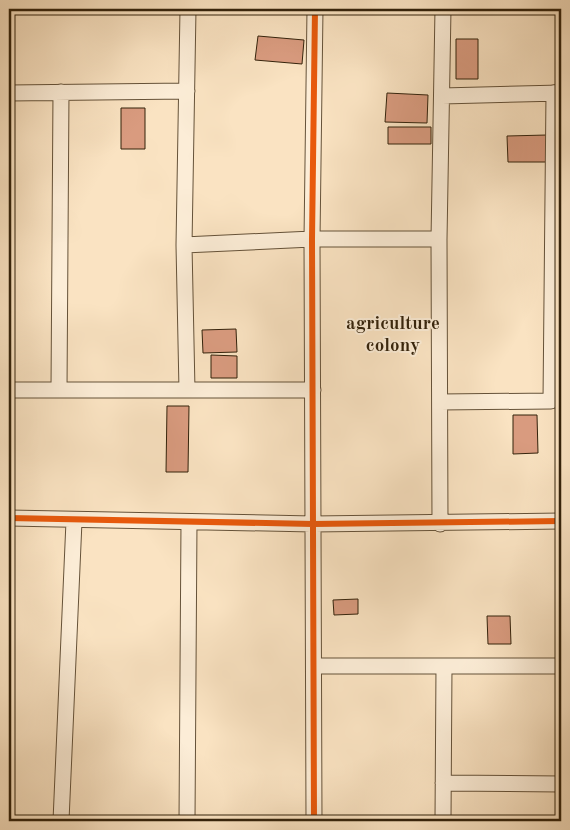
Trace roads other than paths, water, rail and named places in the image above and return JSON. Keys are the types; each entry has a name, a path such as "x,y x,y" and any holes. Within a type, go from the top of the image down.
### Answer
{"street":[{"path":"187,390 184,245 188,9"},
{"path":"314,821 315,666 312,239 315,9"},
{"path":"440,524 439,238 443,9"},
{"path":"9,93 187,91"},
{"path":"59,390 61,92"},
{"path":"440,402 556,401 558,93 442,96"},
{"path":"184,245 312,239 439,238"},
{"path":"9,390 313,390"},
{"path":"9,518 74,521 313,524 440,524 561,521"},
{"path":"61,821 74,521"},
{"path":"188,821 189,522"},
{"path":"315,666 561,666"},
{"path":"443,821 444,666"},
{"path":"443,783 561,784"}],"district":[{"name":"agriculture colony","path":"393,335"}]}
